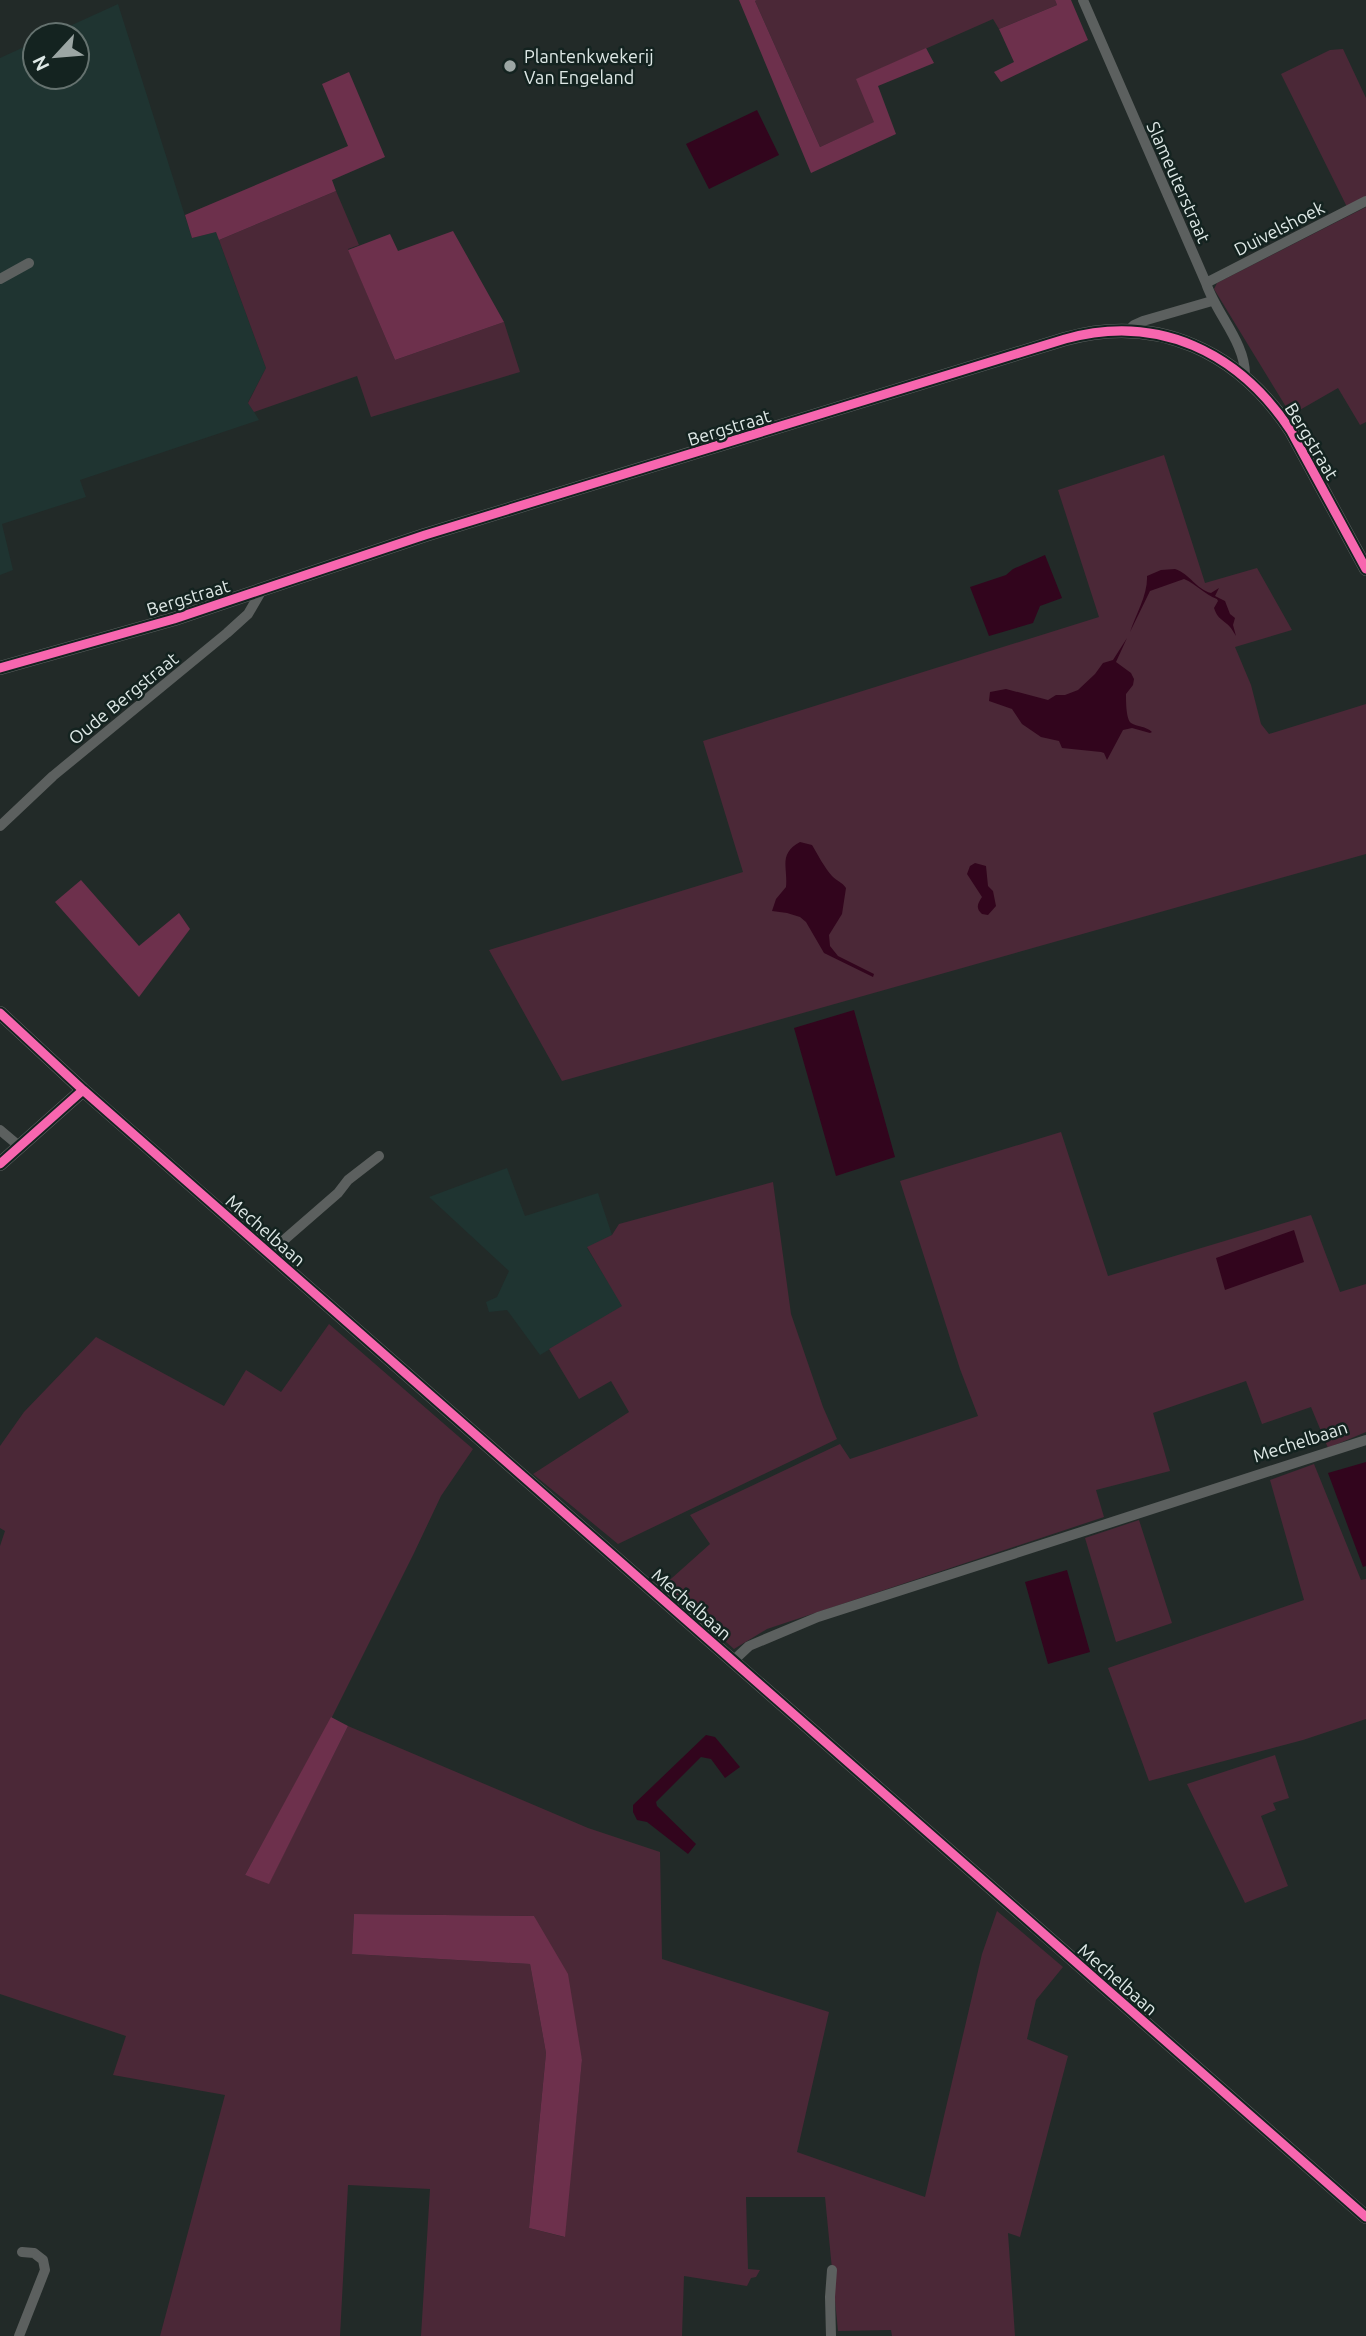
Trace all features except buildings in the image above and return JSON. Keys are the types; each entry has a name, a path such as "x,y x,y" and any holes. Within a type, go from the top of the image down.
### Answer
{"street":[{"name":"Slameuterstraat","path":"1083,0 1212,301 1243,356 1245,376"},
{"name":"Duivelshoek","path":"1206,283 1366,201"},
{"path":"0,279 29,263"},
{"path":"1129,330 1143,321 1212,301"},
{"name":"Bergstraat","path":"0,668 174,620 425,535 1090,332 1129,330 1162,336 1199,348 1245,376 1278,412 1291,431 1366,569"},
{"name":"Oude Bergstraat","path":"0,827 53,776 248,614 262,590"},
{"name":"Mechelbaan","path":"0,1013 83,1090 1366,2217"},
{"path":"0,1164 83,1090"},
{"path":"0,1130 19,1146"},
{"name":"Mechelbaan","path":"269,1253 338,1193 348,1180 379,1156"},
{"name":"Mechelbaan","path":"734,1660 748,1646 818,1617 1366,1440"},
{"path":"19,2336 45,2270 43,2260 34,2253 22,2252"},
{"path":"831,2336 832,2270"}],"shaded area":[{"path":"739,0 757,0 755,1 820,147 874,122 856,79 926,48 934,63 878,86 896,134 811,173"},
{"path":"1055,0 1057,5 999,29 993,19 857,79 875,122 820,147 755,1"},
{"path":"1055,0 1071,0 1088,40 1001,82 994,72 1014,62 999,29 1057,5"},
{"path":"118,4 192,238 216,232 266,368 248,402 259,420 80,480 86,497 2,524 13,570 0,575 0,58 21,48 21,91 91,91 91,21 81,21"},
{"path":"1343,49 1366,98 1366,197 1347,207 1281,74 1330,50"},
{"path":"349,72 385,157 332,180 336,191 219,240 216,232 192,238 185,215 348,146 322,84"},
{"path":"757,110 779,155 709,189 686,144"},
{"path":"336,191 359,245 348,249 395,360 504,322 520,372 371,417 357,376 254,412 248,403 266,368 219,240"},
{"path":"1366,207 1366,422 1360,425 1338,388 1291,415 1214,289 1217,283"},
{"path":"453,231 504,322 395,360 348,250 390,234 398,251"},
{"path":"1164,455 1205,583 1257,568 1292,630 1235,647 1251,685 1261,724 1269,734 1366,704 1366,854 562,1081 489,950 743,872 703,741 1099,617 1058,490"},
{"path":"1045,555 1062,598 1040,606 1033,623 989,636 970,587 1006,575 1013,569"},
{"path":"1175,569 1206,591 1211,593 1219,588 1215,596 1225,601 1230,614 1235,618 1233,625 1236,636 1216,613 1214,608 1217,599 1184,579 1150,591 1130,632 1144,597 1147,576 1161,570"},
{"path":"1127,638 1116,662 1131,673 1134,679 1126,694 1128,718 1131,723 1152,732 1132,728 1123,730 1107,760 1101,752 1062,748 1059,741 1041,737 1022,724 1012,709 989,701 990,692 1006,689 1048,700 1056,695 1078,690 1103,663 1113,660"},
{"path":"800,842 812,845 832,876 846,888 842,914 829,935 830,946 838,956 874,974 873,977 824,953 806,922 800,917 772,911 776,899 786,887 786,856"},
{"path":"975,863 986,866 988,886 993,891 996,906 988,915 978,910 982,897 967,874 970,866"},
{"path":"81,880 139,946 179,913 190,929 139,997 55,902"},
{"path":"854,1010 895,1157 836,1176 794,1028"},
{"path":"1061,1132 1108,1276 1311,1215 1340,1292 1366,1284 1366,1432 1328,1448 1311,1407 1262,1424 1246,1381 1153,1413 1170,1471 1096,1490 1104,1517 767,1629 734,1649 663,1586 710,1544 690,1515 840,1444 850,1459 978,1416 960,1369 900,1181"},
{"path":"507,1168 525,1216 598,1193 612,1235 587,1248 623,1306 540,1355 507,1310 489,1312 486,1302 497,1297 509,1271 429,1197"},
{"path":"773,1182 791,1314 837,1439 618,1544 533,1474 629,1412 611,1381 579,1399 549,1349 622,1306 587,1247 612,1235 619,1224"},
{"path":"1294,1230 1304,1262 1225,1290 1216,1258"},
{"path":"329,1324 473,1449 441,1496 332,1717 245,1875 269,1883 348,1726 588,1828 660,1852 662,1959 829,2012 797,2152 925,2197 982,1954 997,1911 1063,1967 1036,2000 1027,2039 1068,2056 1020,2237 1008,2233 1015,2336 892,2336 891,2330 838,2331 825,2197 746,2197 748,2269 760,2270 747,2286 684,2276 682,2336 421,2336 430,2189 348,2185 340,2336 160,2336 225,2095 113,2075 126,2036 0,1994 0,1546 5,1531 0,1528 0,1446 24,1412 96,1337 224,1406 246,1370 281,1392","holes":["354,1914 534,1916 582,2060 564,2237 529,2228 546,2053 530,1964 352,1954"]},
{"path":"1366,1462 1366,1566 1363,1567 1328,1473"},
{"path":"1314,1464 1361,1580 1366,1579 1366,1719 1303,1740 1149,1781 1108,1668 1304,1600 1270,1480"},
{"path":"1139,1520 1172,1623 1116,1642 1085,1538"},
{"path":"1067,1570 1090,1652 1048,1664 1025,1582"},
{"path":"331,1717 348,1726 269,1884 245,1875"},
{"path":"706,1735 715,1737 740,1767 725,1778 711,1759 701,1757 656,1802 696,1844 688,1854 647,1822 637,1820 633,1805"},
{"path":"1275,1755 1289,1798 1273,1803 1276,1810 1261,1816 1288,1886 1245,1903 1187,1784"},
{"path":"354,1914 534,1916 568,1974 582,2060 565,2237 529,2228 546,2053 530,1964 352,1954"}],"cycle path":[{"path":"0,668 174,619 425,535 1065,339 1099,332 1132,331 1164,336 1221,360 1247,380 1270,403 1291,431 1366,569"},
{"path":"0,1013 83,1090 1366,2217"},
{"path":"0,1164 83,1090"}],"place":[{"name":"Plantenkwekerij Van Engeland","path":"510,66"}]}
